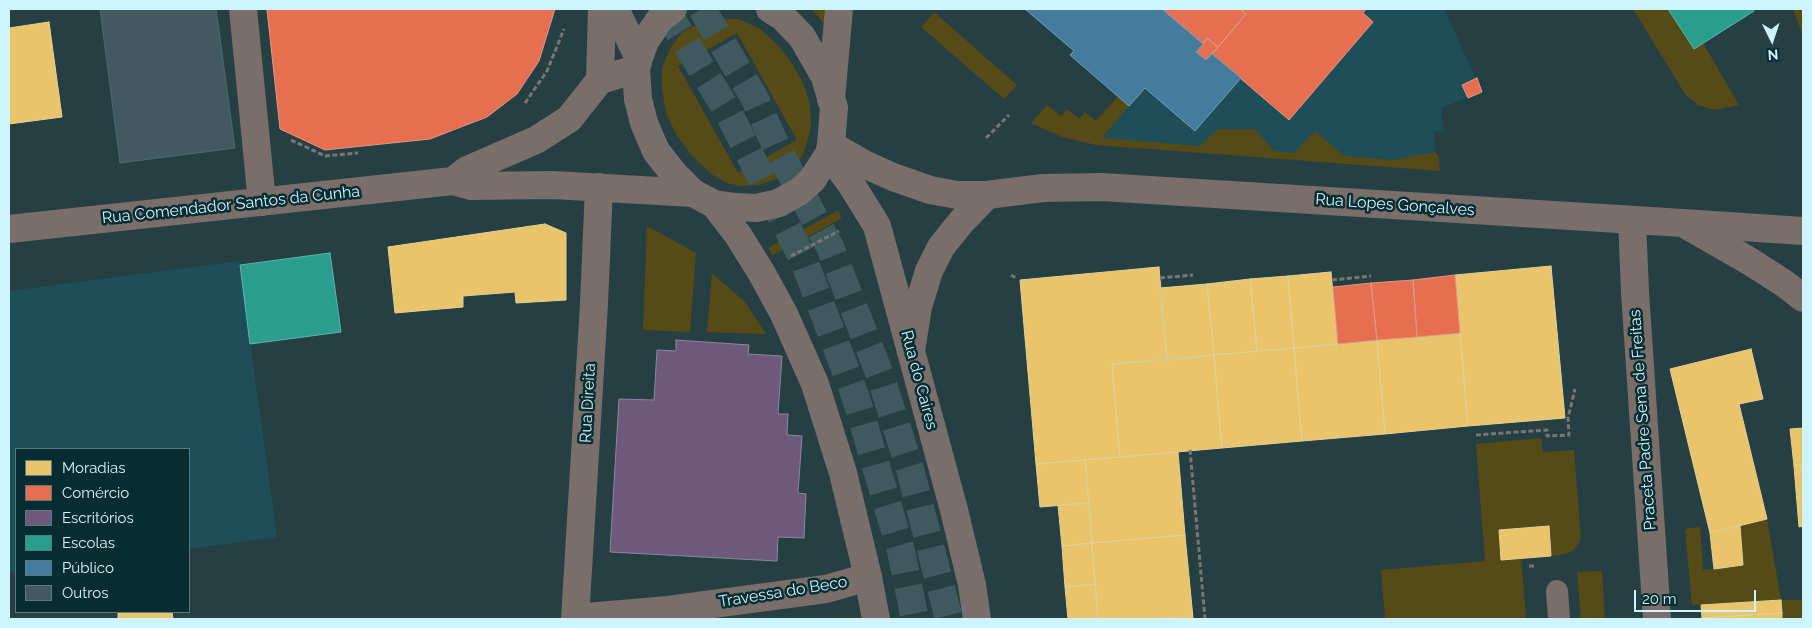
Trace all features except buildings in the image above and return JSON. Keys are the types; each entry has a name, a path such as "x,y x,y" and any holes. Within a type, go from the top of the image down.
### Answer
{"main road":[{"path":"615,9 638,63"},
{"path":"673,9 660,19 645,41 638,63 638,99 644,123 656,151 674,174 704,198 738,235 784,314 815,384 843,473 876,619"},
{"path":"704,198 736,208 756,208 779,203 800,191 812,180 830,150 834,108 825,77 802,37 783,17 770,9"},
{"name":"Rua do Caires","path":"830,150 877,226 954,510 972,585 977,619"}],"street":[{"path":"244,9 262,202"},
{"path":"602,9 600,80 638,63"},
{"path":"831,99 840,9"},
{"name":"Rua Comendador Santos da Cunha","path":"453,181 467,170 536,140 569,119 600,80"},
{"name":"Rua Lopes Gonçalves","path":"830,150 930,190 957,195 988,195 1043,188 1102,187 1803,231"},
{"name":"Rua Comendador Santos da Cunha","path":"9,229 453,181 471,186 554,185 599,187 704,198"},
{"name":"Rua Direita","path":"575,619 599,187"},
{"path":"911,351 918,308 928,270 941,247 962,221 988,195"},
{"name":"Praceta Padre Sena de Freitas","path":"1632,220 1635,292 1657,619"},
{"path":"1683,223 1751,262 1803,298"},
{"name":"Travessa do Beco","path":"575,619 667,615 826,589 868,577"}],"lane":[{"path":"1557,592 1559,619"}],"path":[{"path":"522,108 546,71 566,25"},
{"path":"986,138 1009,114"},
{"path":"285,137 325,156 364,152"},
{"path":"786,259 844,229"},
{"path":"1160,278 1193,274"},
{"path":"1011,275 1016,278"},
{"path":"1332,280 1371,276"},
{"path":"1476,435 1547,430 1548,436 1569,435 1568,418 1575,389"},
{"path":"1190,450 1205,619"}],"shaded area":[{"path":"812,9 826,9 826,26"},
{"path":"1025,9 1444,9 1482,92 1441,108 1444,131 1434,131 1435,152 1439,157 1440,171 1102,138 1129,106 1070,55 1074,50"},
{"path":"1633,9 1668,9 1694,49 1703,43 1739,105 1715,110 1698,105 1685,94"},
{"path":"1793,9 1803,9 1803,36"},
{"path":"934,12 1017,85 1004,99 921,27"},
{"path":"718,19 739,19 760,29 779,46 803,83 810,104 811,126 807,143 801,158 790,170 774,180 758,185 740,186 727,183 711,174 693,157 677,136 666,113 662,89 662,68 671,47 682,32 700,23","holes":["737,33 797,140 738,173 678,66"]},
{"path":"1118,96 1129,106 1102,138 1200,146 1218,129 1255,129 1274,151 1294,153 1315,131 1344,156 1394,160 1435,152 1439,157 1440,171 1096,145 1062,137 1031,123 1047,105 1061,116 1067,109 1079,119 1085,112 1096,121"},
{"path":"839,210 841,219 773,255 768,248"},
{"path":"647,226 696,253 690,332 643,330"},
{"path":"239,261 277,537 190,549 190,448 15,448 15,572 9,573 9,291"},
{"path":"712,273 745,302 766,334 707,332"},
{"path":"1541,438 1543,452 1574,450 1581,539 1574,550 1566,554 1551,556 1548,526 1499,530 1501,560 1521,558 1526,619 1385,619 1381,570 1485,561 1476,444"},
{"path":"1767,519 1781,600 1692,605 1685,529 1700,527 1703,570 1743,565 1740,525"},
{"path":"1602,571 1605,619 1581,619 1577,572"},
{"path":"1781,600 1803,600 1803,619 1782,619"}],"tunnel":[{"path":"665,9 728,112 804,261 856,398 901,551 915,619"},
{"path":"702,9 754,97 778,150 830,247 880,375 910,469 949,619"}]}
